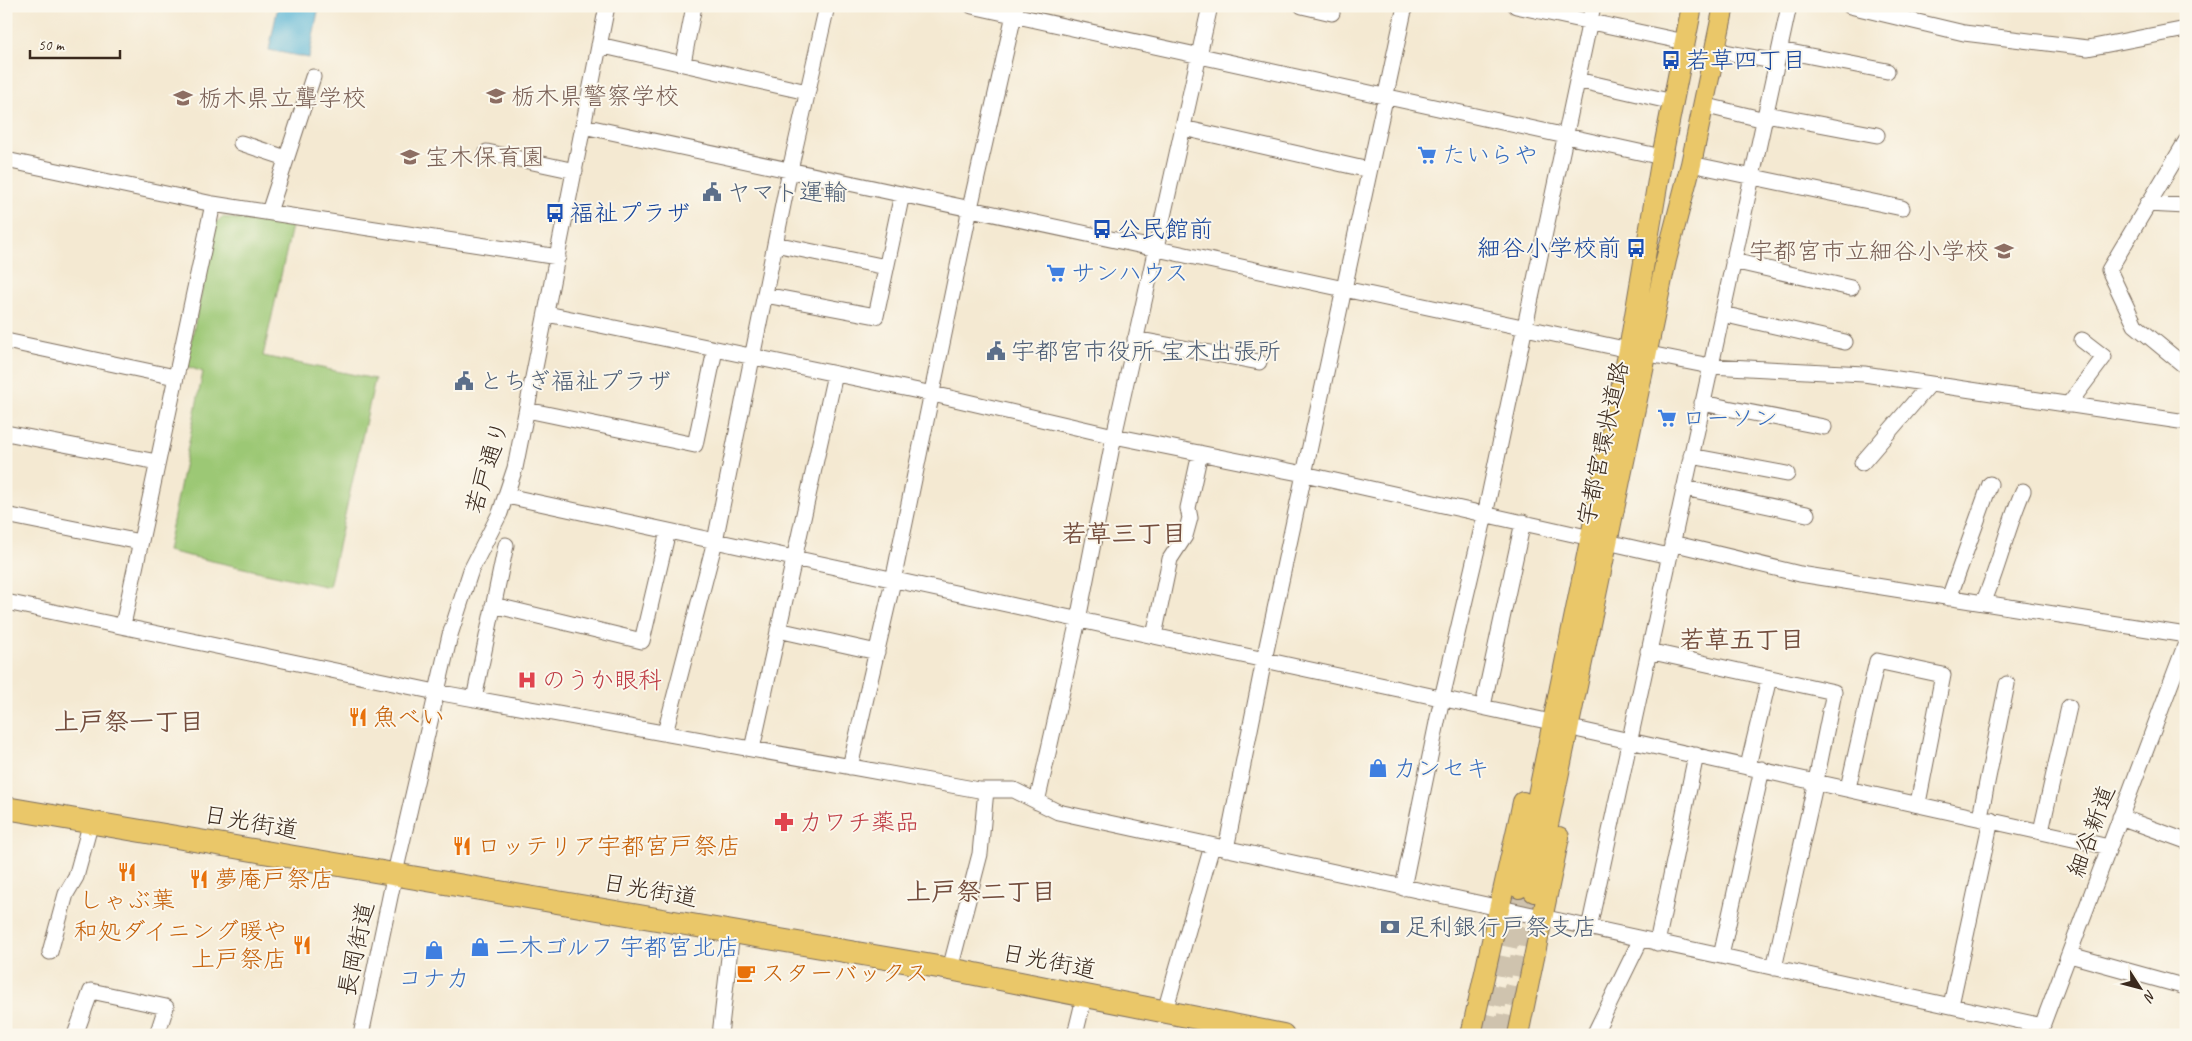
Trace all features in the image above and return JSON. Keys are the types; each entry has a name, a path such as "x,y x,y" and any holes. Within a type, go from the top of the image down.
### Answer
{"highway":[{"name":"日光街道","path":"6,808 950,969 1165,1010 1241,1030 1283,1035"}],"main road":[{"name":"宇都宮環状道路","path":"1599,540 1585,645 1527,890 1564,668 1599,540 1638,352 1662,157 1692,6"},
{"name":"宇都宮環状道路","path":"1638,352 1666,260 1691,164 1724,6"},
{"path":"1518,1035 1544,918 1580,730 1588,683 1585,645"},
{"path":"1471,1035 1542,720 1554,686 1564,668"}],"street":[{"name":"若戸通り","path":"395,873 436,692 458,610 471,570 492,531 507,496 515,468 607,6"},
{"path":"683,63 694,6"},
{"path":"665,733 715,541 790,170 827,6"},
{"path":"972,6 1015,11 1200,56 1662,157"},
{"path":"1037,802 1078,620 1135,339 1210,6"},
{"path":"1302,6 1332,13"},
{"path":"1165,1010 1218,848 1264,660 1405,6"},
{"path":"1516,6 1685,42"},
{"path":"1403,888 1442,698 1485,514 1593,6"},
{"path":"1589,928 1789,6"},
{"path":"1850,6 1964,34 2088,48 2186,29"},
{"path":"850,766 893,581 970,208 1015,11"},
{"path":"599,45 808,92"},
{"path":"1715,50 1778,56 1886,71"},
{"path":"269,212 313,77"},
{"path":"1577,80 1673,102"},
{"path":"1703,105 1878,135"},
{"path":"583,126 1343,290 1710,366 1864,374 2186,422"},
{"path":"1183,128 1369,170"},
{"path":"2185,363 2135,325 2109,270 2186,141"},
{"path":"241,143 286,158"},
{"path":"487,152 575,171"},
{"path":"6,160 214,204 558,257"},
{"path":"1691,164 1902,208"},
{"path":"765,295 876,316 902,194"},
{"path":"123,626 175,377 214,204"},
{"path":"2147,204 2186,206"},
{"path":"775,244 886,267"},
{"path":"1733,261 1851,288"},
{"path":"547,314 933,394 1114,436 1304,474 1599,540 1671,549 1800,574 2186,635"},
{"path":"1722,314 1845,342"},
{"path":"1135,339 1259,362"},
{"path":"2068,405 2104,357 2082,340"},
{"path":"6,341 175,377"},
{"path":"528,410 695,445 716,350"},
{"path":"752,749 835,374"},
{"path":"1862,463 1930,384"},
{"path":"1702,403 1824,427"},
{"path":"6,433 157,462"},
{"path":"1154,636 1170,559 1185,536 1190,518 1188,508 1200,454"},
{"path":"1691,456 1787,474"},
{"path":"1948,598 1990,484"},
{"path":"1684,488 1807,514"},
{"path":"1983,603 1991,584 2011,518 2023,491"},
{"path":"507,496 1542,720"},
{"path":"6,515 140,542"},
{"path":"1483,706 1523,522"},
{"path":"493,605 642,641 668,531"},
{"path":"474,699 506,545"},
{"path":"471,570 499,575"},
{"path":"6,602 436,692 986,790 1014,790 1058,812 1499,909 1952,1005 2041,1030"},
{"path":"778,630 877,652"},
{"name":"細谷新道","path":"2041,1030 2186,642"},
{"path":"1648,651 1834,692 1774,968"},
{"path":"1848,788 1877,661 1943,675 1918,803"},
{"path":"1721,956 1755,768 1769,678"},
{"path":"1952,1005 1986,818 2007,684"},
{"path":"2041,831 2069,707"},
{"path":"1580,730 1986,818 2109,847"},
{"path":"1657,942 1696,755"},
{"path":"950,969 980,854 986,790"},
{"path":"2120,816 2186,841"},
{"path":"50,952 66,894 76,878 91,822"},
{"name":"長岡街道","path":"361,1035 395,873"},
{"path":"720,1035 732,931"},
{"path":"1594,1035 1641,939"},
{"path":"2070,955 2186,987"},
{"path":"75,1035 91,992 166,1007 157,1035"},
{"path":"1075,1035 1085,994"}],"green space":[{"path":"222,217 292,226 263,356 375,379 329,587 167,551 203,372 186,366 216,223"}],"water":[{"path":"278,6 319,6 309,58 269,50"}],"tunnel":[{"path":"1490,1035 1519,888"},
{"path":"1504,1035 1534,892"}],"place":[{"name":"若草四丁目","path":"1671,60"},
{"name":"栃木県警察学校","path":"496,96"},
{"name":"栃木県立聾学校","path":"183,98"},
{"name":"たいらや","path":"1427,155"},
{"name":"宝木保育園","path":"410,157"},
{"name":"ヤマト運輸","path":"712,192"},
{"name":"福祉プラザ","path":"555,213"},
{"name":"公民館前","path":"1102,229"},
{"name":"細谷小学校前","path":"1636,248"},
{"name":"宇都宮市立細谷小学校","path":"2004,251"},
{"name":"サンハウス","path":"1056,273"},
{"name":"宇都宮市役所 宝木出張所","path":"996,351"},
{"name":"とちぎ福祉プラザ","path":"464,381"},
{"name":"ローソン","path":"1667,418"},
{"name":"のうか眼科","path":"527,680"},
{"name":"魚べい","path":"358,717"},
{"name":"カンセキ","path":"1378,768"},
{"name":"カワチ薬品","path":"784,822"},
{"name":"ロッテリア宇都宮戸祭店","path":"462,846"},
{"name":"しゃぶ葉","path":"127,872"},
{"name":"夢庵戸祭店","path":"199,879"},
{"name":"足利銀行戸祭支店","path":"1390,927"},
{"name":"和処ダイニング暖や 上戸祭店","path":"302,945"},
{"name":"二木ゴルフ 宇都宮北店","path":"480,947"},
{"name":"コナカ","path":"434,950"},
{"name":"スターバックス","path":"746,973"}],"district":[{"name":"若草三丁目","path":"1124,534"},
{"name":"若草五丁目","path":"1742,640"},
{"name":"上戸祭一丁目","path":"129,722"},
{"name":"上戸祭二丁目","path":"981,892"}]}
